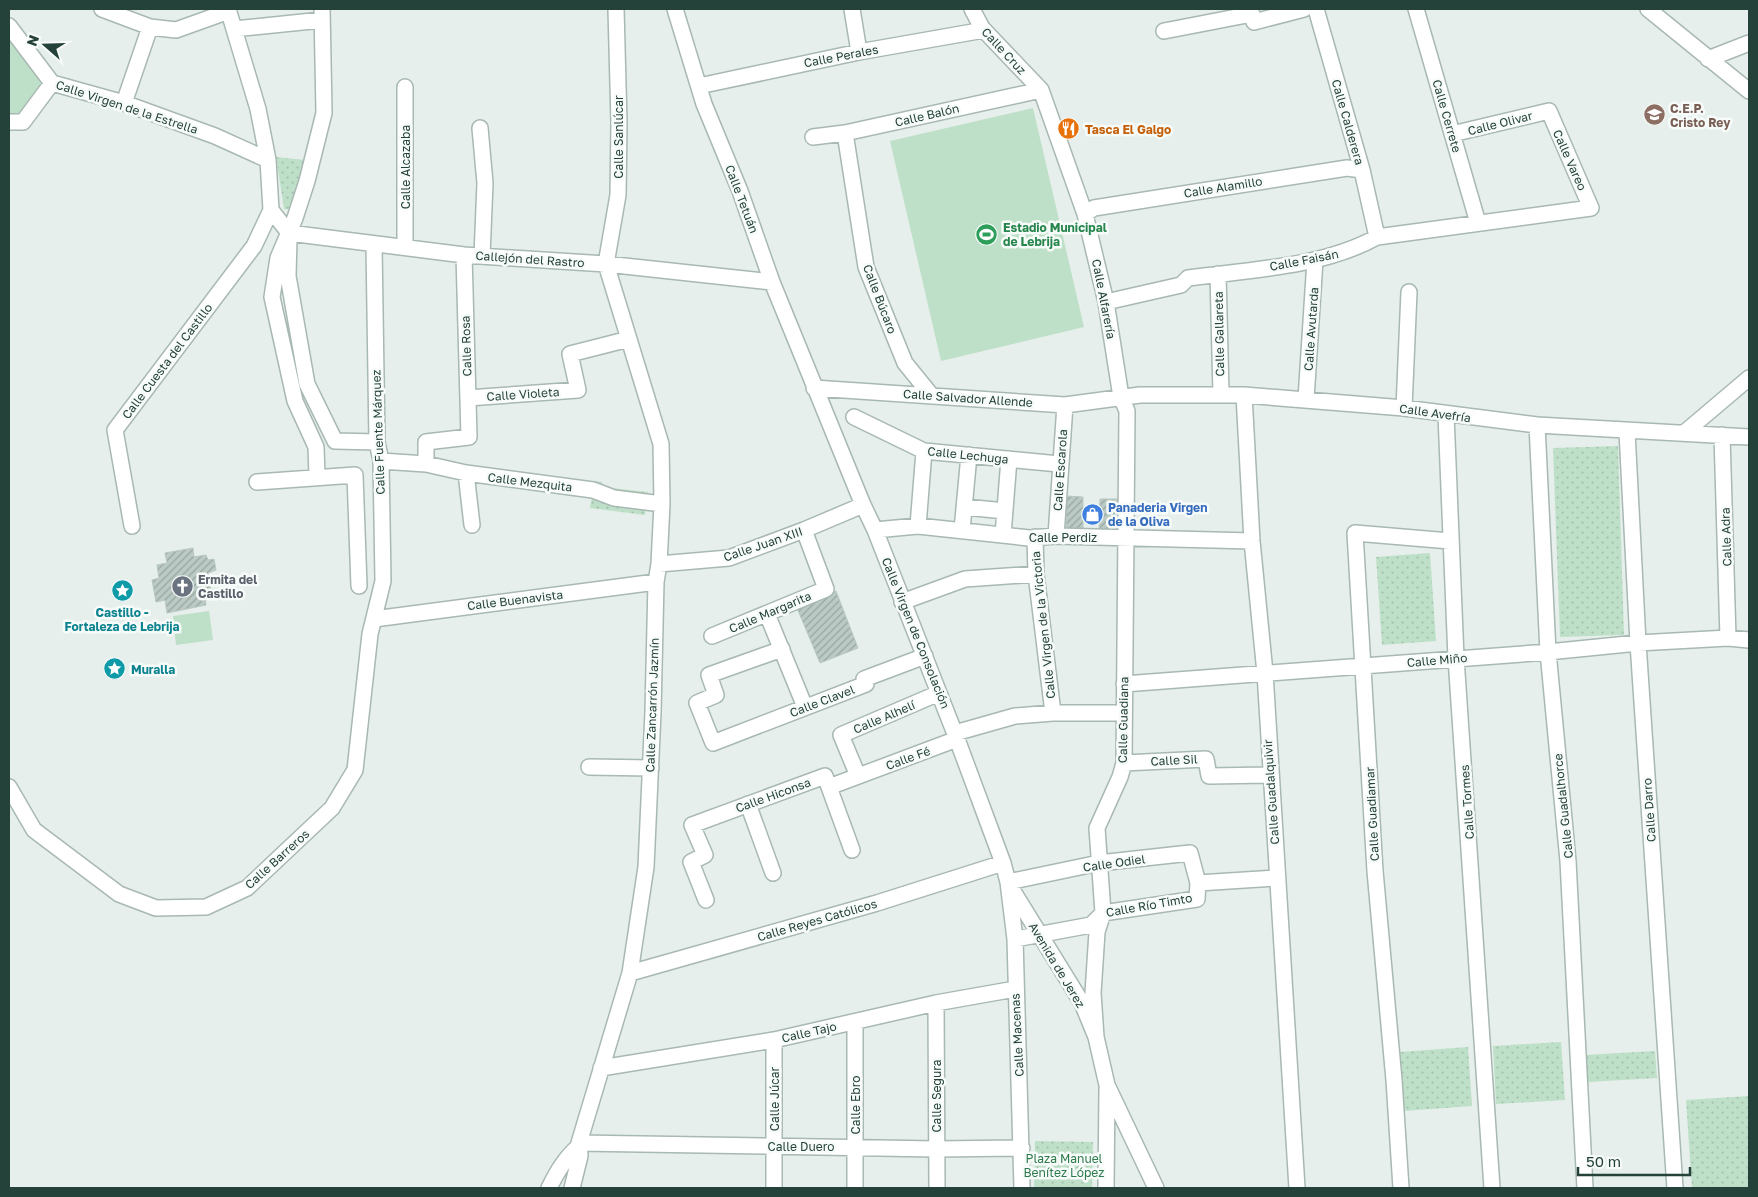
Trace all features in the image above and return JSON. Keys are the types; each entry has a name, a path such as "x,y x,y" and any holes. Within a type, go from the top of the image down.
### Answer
{"street":[{"path":"102,9 150,27 176,30 229,10 258,109 268,160 271,210 289,233 288,276 308,384 335,441 377,442"},
{"name":"Calle Sanlúcar","path":"606,264 618,195 619,124 616,9"},
{"name":"Calle Tetuán","path":"674,9 704,104 740,191 772,282 814,388"},
{"path":"852,9 859,52"},
{"name":"Calle Cruz","path":"972,9 984,30 1041,90"},
{"path":"1164,31 1252,14 1254,22 1304,9"},
{"name":"Calle Calderera","path":"1316,9 1362,170 1377,237"},
{"name":"Calle Cerrete","path":"1416,9 1478,223"},
{"path":"1648,9 1749,91"},
{"path":"234,29 322,14 324,113 307,181 278,258 272,297 295,401 316,446 317,476"},
{"name":"Calle Virgen de la Estrella","path":"9,26 52,83 124,104 215,136 268,160"},
{"path":"124,104 150,27"},
{"name":"Calle Perales","path":"699,86 859,52 984,30"},
{"path":"1708,59 1749,43"},
{"path":"9,122 23,122 52,83"},
{"name":"Calle Alcazaba","path":"405,87 406,248"},
{"name":"Calle Balón","path":"813,137 844,134 1041,90"},
{"name":"Calle Alfarería","path":"1041,90 1085,214 1106,302 1121,397"},
{"name":"Calle Olivar","path":"1452,134 1549,111"},
{"name":"Calle Vareo","path":"1549,111 1591,208"},
{"path":"480,128 485,183 482,256"},
{"name":"Calle Búcaro","path":"844,134 866,267 905,363 931,395"},
{"name":"Calle Alamillo","path":"1085,214 1094,208 1347,168 1362,170"},
{"name":"Calle Faisán","path":"1106,302 1181,285 1188,278 1315,260 1356,249 1377,237 1591,208"},
{"name":"Calle Cuesta del Castillo","path":"132,526 115,430 254,246 271,210"},
{"name":"Callejón del Rastro","path":"289,233 464,255 606,264 772,282"},
{"name":"Calle Fuente Márquez","path":"374,245 377,442 380,461 383,581 374,619"},
{"name":"Calle Rosa","path":"426,464 426,442 469,437 464,255"},
{"name":"Calle Avutarda","path":"1306,399 1315,260"},
{"name":"Calle Zancarrón Jazmín","path":"572,1188 580,1156 579,1144 630,973 646,866 651,768 656,582 665,564 661,444 606,264"},
{"name":"Calle Gallareta","path":"1218,274 1221,394"},
{"path":"1404,408 1409,292"},
{"name":"Calle Violeta","path":"468,398 578,390 570,354 629,339"},
{"path":"1684,433 1749,378"},
{"name":"Calle Salvador Allende","path":"814,388 1065,405 1121,397"},
{"name":"Calle Virgen de Consolación","path":"814,388 875,530 902,602 940,693 1003,863 1008,882"},
{"name":"Calle Avefría","path":"1121,397 1244,395 1404,408 1446,415 1536,425 1627,432 1749,437"},
{"name":"Calle Guadalquivir","path":"1244,395 1252,541 1265,673 1269,775 1297,1188"},
{"name":"Calle Guadiana","path":"1096,1037 1093,993 1097,932 1103,913 1097,828 1120,777 1124,763 1127,411 1121,397"},
{"name":"Calle Escarola","path":"1056,536 1059,464 1065,405"},
{"name":"Calle Tormes","path":"1446,415 1456,658 1492,1188"},
{"name":"Calle Lechuga","path":"854,417 924,451 1059,464"},
{"name":"Calle Guadalhorce","path":"1536,425 1548,652 1568,861 1585,1188"},
{"name":"Calle Darro","path":"1627,432 1638,643 1675,1188"},
{"name":"Calle Adra","path":"1722,435 1728,638"},
{"path":"918,526 924,451"},
{"path":"962,530 969,455"},
{"path":"1003,535 1009,459"},
{"name":"Calle Mezquita","path":"380,461 426,464 466,473 593,490 614,498 662,504"},
{"path":"466,473 472,525"},
{"path":"257,482 317,476 355,475 359,586"},
{"name":"Calle Juan XIII","path":"665,564 729,558 804,530 863,505"},
{"path":"964,507 1004,511"},
{"name":"Calle Perdiz","path":"875,530 918,526 1035,537 1252,541"},
{"name":"Calle Margarita","path":"712,636 826,589 804,530"},
{"name":"Calle Guadiamar","path":"1401,1188 1394,1080 1375,871 1355,533 1450,541"},
{"name":"Calle Virgen de la Victoria","path":"1035,537 1036,574 1053,713"},
{"path":"902,602 965,579 1036,574"},
{"name":"Calle Buenavista","path":"374,619 656,582"},
{"path":"767,614 805,707"},
{"name":"Calle Barreros","path":"9,787 34,830 119,894 156,908 206,907 247,888 332,808 356,770 370,634 374,619"},
{"name":"Calle Miño","path":"1124,684 1548,652 1638,643 1728,638 1749,640"},
{"name":"Calle Clavel","path":"782,649 709,675 716,695 697,702 713,743 866,684 864,679 925,656"},
{"name":"Calle Alhelí","path":"858,776 841,735 940,693"},
{"name":"Calle Fé","path":"827,781 858,776 956,736 1015,716 1053,713 1123,713"},
{"name":"Calle Sil","path":"1124,763 1206,759 1209,776 1269,775"},
{"path":"589,766 651,768"},
{"path":"827,781 852,850"},
{"name":"Calle Hiconsa","path":"706,900 691,862 705,855 692,825 748,804 827,781"},
{"path":"748,804 773,873"},
{"name":"Calle Odiel","path":"1008,882 1100,864 1190,853 1198,883"},
{"name":"Calle Reyes Católicos","path":"630,973 877,903 1003,863"},
{"name":"Calle Río Timto","path":"1015,939 1091,926 1103,913 1197,899 1198,883 1277,878"},
{"name":"Avenida de Jerez","path":"1008,882 1038,934 1082,1003 1096,1037 1107,1085 1156,1188"},
{"name":"Calle Macenas","path":"1008,882 1015,939 1022,1188"},
{"name":"Calle Tajo","path":"601,1068 774,1040 936,1003 1015,989"},
{"name":"Calle Segura","path":"936,1003 937,1188"},
{"name":"Calle Ebro","path":"855,1022 855,1188"},
{"name":"Calle Júcar","path":"774,1040 774,1188"},
{"path":"1106,1188 1107,1085"},
{"name":"Calle Zancarrón Jazmín","path":"550,1188 559,1168 579,1144"},
{"name":"Calle Duero","path":"579,1144 855,1146 936,1149 1022,1148"}],"green space":[{"path":"9,33 45,83 20,117 9,116"},
{"name":"Estadio Municipal de Lebrija","path":"1033,108 1084,327 941,361 890,141"},
{"path":"276,157 305,160 293,210 284,209"},
{"path":"1618,446 1624,635 1560,637 1553,448"},
{"path":"595,481 602,482 601,487 648,492 645,515 590,508"},
{"path":"1430,553 1436,641 1382,645 1376,557"},
{"path":"209,611 213,640 176,645 173,616"},
{"path":"1561,1042 1565,1100 1496,1104 1493,1046"},
{"path":"1468,1047 1472,1106 1404,1111 1400,1052"},
{"path":"1655,1051 1657,1078 1588,1082 1586,1055"},
{"path":"1749,1096 1749,1188 1692,1188 1686,1100"},
{"name":"Plaza Manuel Benítez López","path":"1035,1141 1093,1142 1092,1188 1034,1188"}],"building":[{"path":"1067,496 1083,497 1083,530 1066,530"},
{"path":"1100,499 1117,499 1116,531 1099,530"},
{"name":"Ermita del Castillo","path":"193,548 194,557 206,555 208,560 214,559 216,570 208,573 211,591 204,593 206,605 167,613 165,600 156,602 152,580 159,578 157,565 167,563 165,553"},
{"path":"836,591 858,648 820,663 797,608"}],"place":[{"name":"C.E.P. Cristo Rey","path":"1654,115"},
{"name":"Tasca El Galgo","path":"1069,129"},
{"name":"Estadio Municipal de Lebrija","path":"987,234"},
{"name":"Panaderia Virgen de la Oliva","path":"1092,514"},
{"name":"Ermita del Castillo","path":"182,586"},
{"name":"Castillo - Fortaleza de Lebrija","path":"122,591"},
{"name":"Muralla","path":"115,669"}]}
